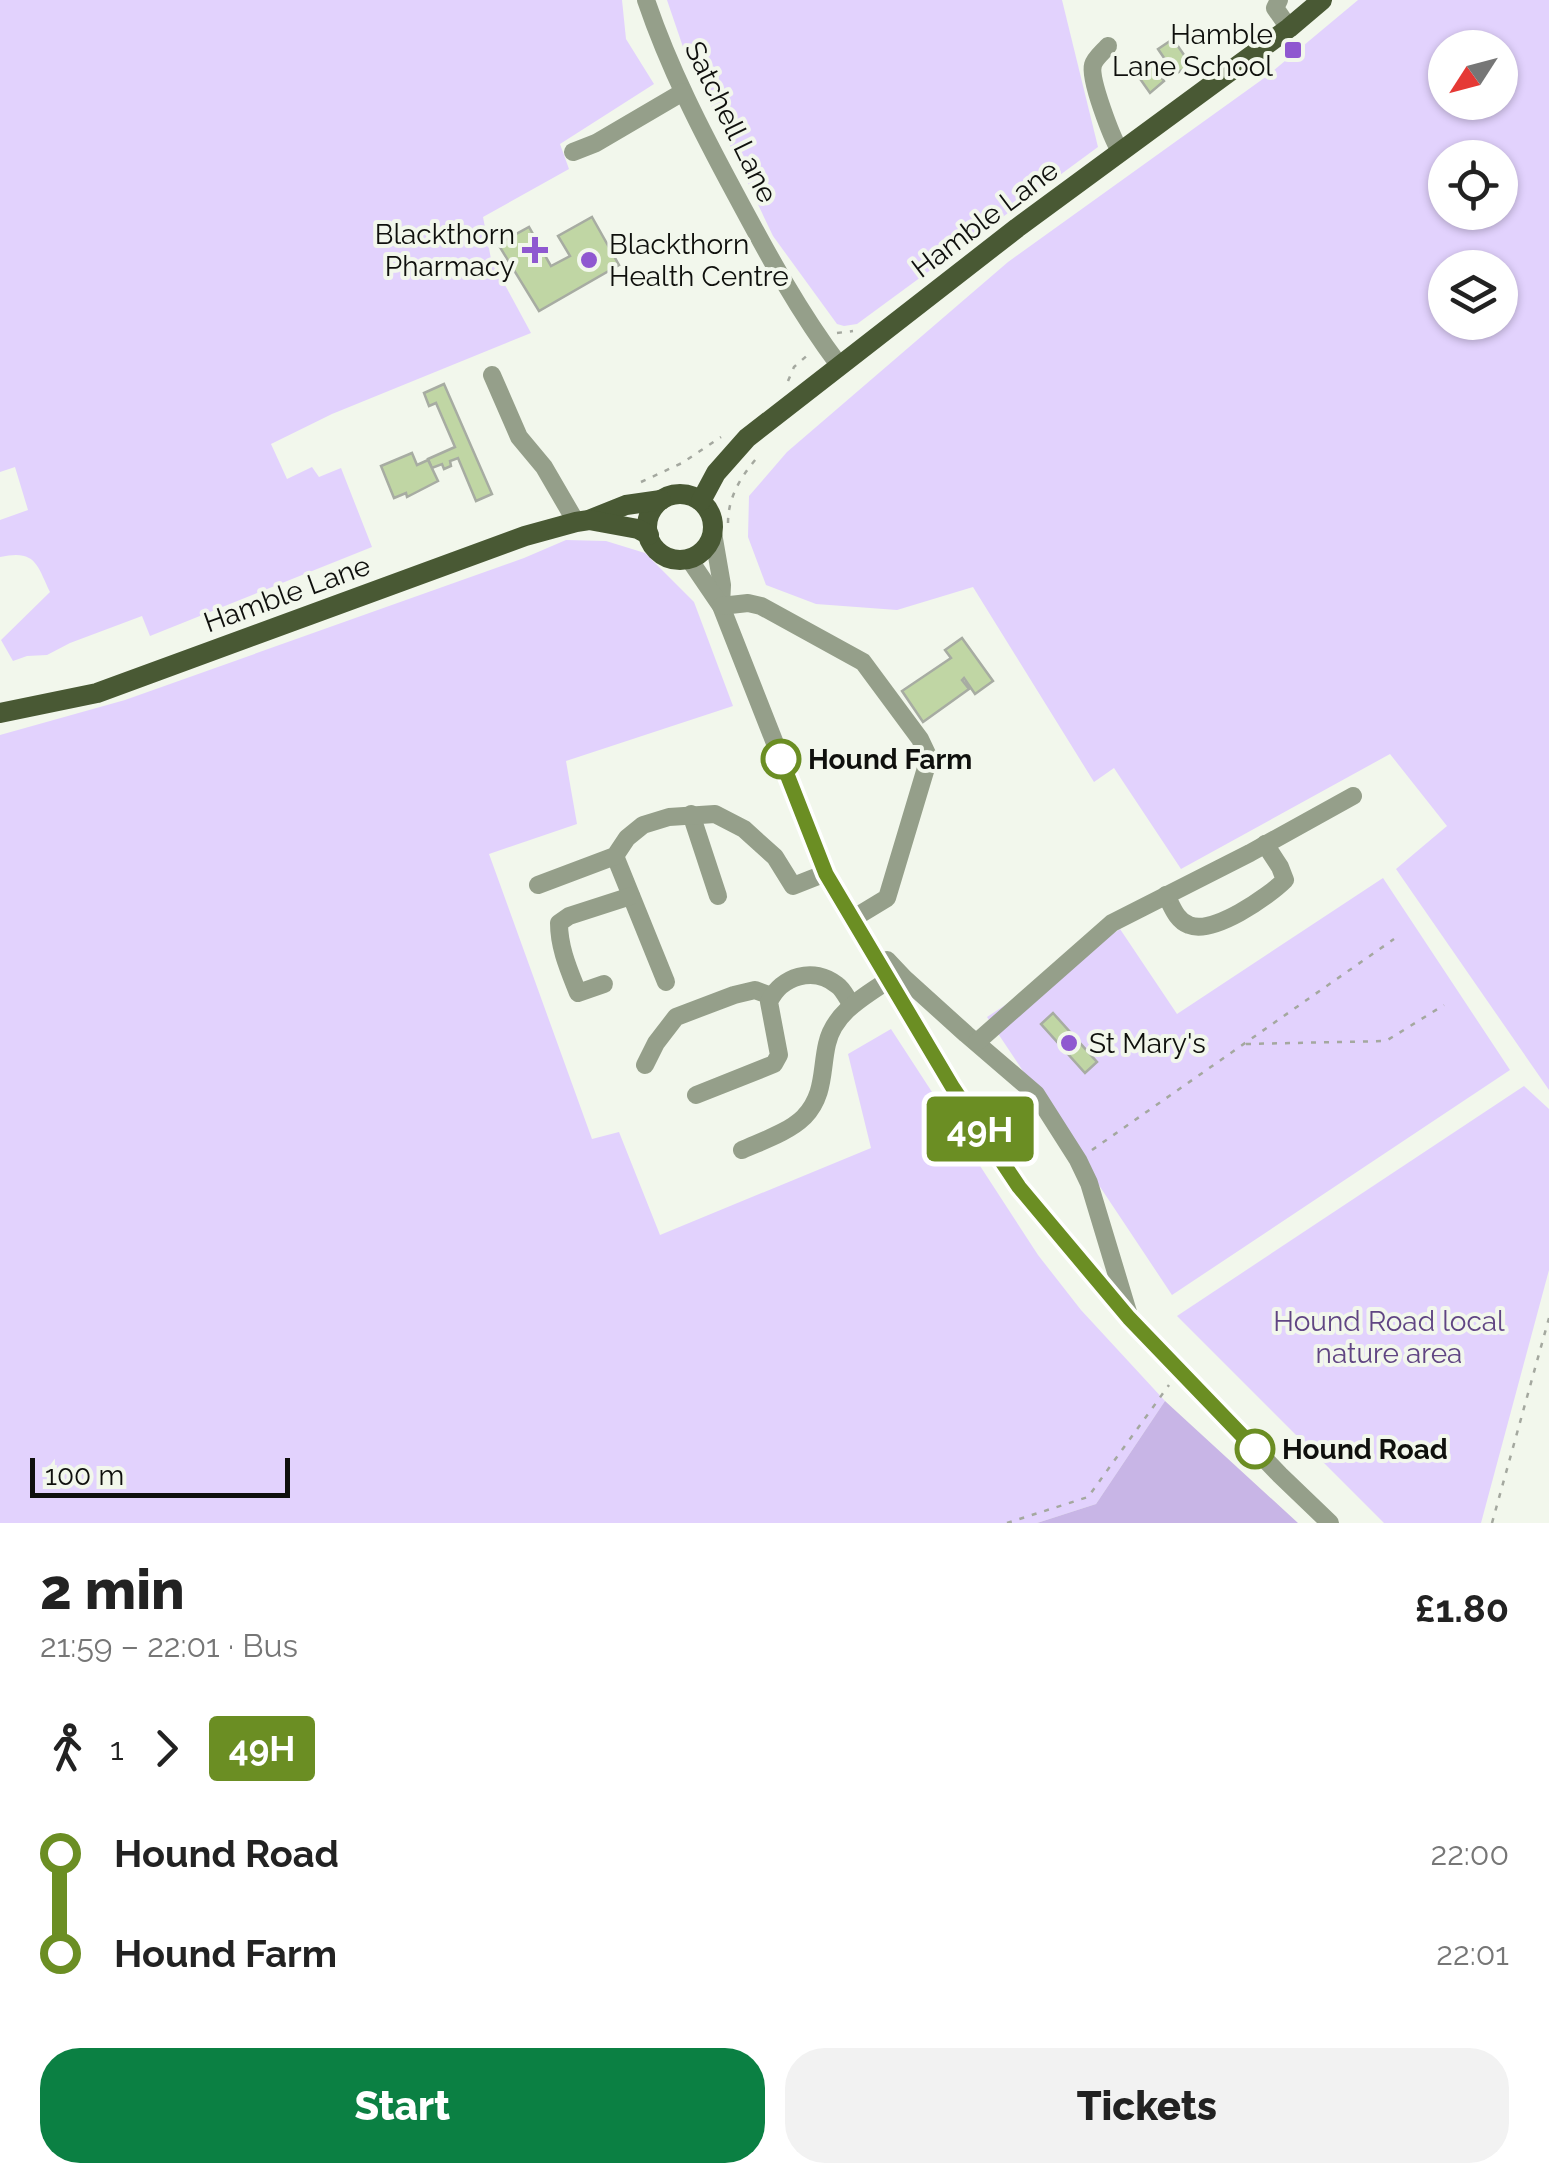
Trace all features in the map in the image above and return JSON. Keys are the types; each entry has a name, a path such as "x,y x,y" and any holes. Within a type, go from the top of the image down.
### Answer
{"main road":[{"name":"Hamble Lane","path":"701,502 716,473 747,438 1322,0"},
{"path":"583,521 626,505 688,495 709,511 713,533 701,553 681,563"},
{"path":"647,543 648,519 661,500"},
{"name":"Hamble Lane","path":"0,713 97,693 525,536 583,521 638,528 647,543 681,563"}],"street":[{"name":"Satchell Lane","path":"646,0 682,92 764,248 839,365"},
{"path":"1279,0 1275,8 1289,28"},
{"path":"1108,46 1096,60 1092,74 1120,151"},
{"path":"574,152 682,92"},
{"path":"492,375 519,438 583,521"},
{"path":"713,533 722,585 721,606"},
{"path":"681,563 721,606 826,874 953,1088 1019,1187 1129,1318 1330,1523"},
{"path":"721,606 761,606 864,662 920,739 929,758 887,898 857,925"},
{"path":"977,1042 1112,923 1353,796"},
{"path":"538,885 615,856 627,838 643,825 691,814 715,814 744,829 775,857 793,886 826,874"},
{"path":"691,814 718,896"},
{"path":"1166,895 1178,918 1192,927 1218,925 1285,880 1266,844"},
{"path":"615,856 666,982"},
{"path":"604,984 578,993 564,958 559,923 569,916 631,896"},
{"path":"857,925 904,978 1036,1094 1089,1183 1129,1318"},
{"path":"696,1095 774,1064 779,1055 770,1010 772,996 793,977 825,978 839,986 851,1004"},
{"path":"742,1150 804,1117 818,1094 825,1072 827,1042 834,1027 851,1004 890,979"},
{"path":"645,1065 676,1017 755,990 772,996"}],"path":[{"path":"785,388 794,367 805,358"},
{"path":"631,486 682,463 728,432"},
{"path":"647,543 681,563"},
{"path":"1078,1160 1394,939"},
{"path":"1244,1044 1386,1041 1444,1005"},
{"path":"1492,1523 1549,1318"},
{"path":"1007,1523 1088,1497 1172,1380"}],"green space":[{"path":"0,0 622,0 626,39 654,84 560,144 569,169 483,217 491,259 531,333 332,414 271,444 287,479 312,467 319,477 341,468 372,547 150,636 142,616 47,655 13,661 1,640 50,592 34,561 21,555 0,557 0,520 28,510 15,467 0,472"},
{"path":"667,0 1062,0 1098,147 857,324 837,324 773,236 683,47"},
{"path":"1358,0 1549,0 1549,1090 1396,869 1447,826 1390,754 1181,869 1114,768 1094,782 973,587 897,610 816,604 766,585 748,537 749,496 787,452 1008,262 1267,76"},
{"path":"566,540 606,541 645,553 694,602 733,706 566,761 577,824 489,854 592,1139 619,1132 660,1235 871,1148 848,1054 891,1029 1038,1255 1081,1310 1165,1401 1096,1504 1037,1523 0,1523 0,735 125,700"},
{"path":"1383,878 1510,1070 1172,1295 987,1017 1120,929 1177,1014"},
{"name":"Hound Road local nature area","path":"1524,1086 1549,1109 1549,1270 1481,1523 1384,1523 1177,1316"}],"shaded area":[{"path":"1165,1401 1298,1523 1037,1523 1096,1504"}],"building":[{"path":"1173,39 1191,65 1175,74 1158,49"},
{"path":"1151,63 1164,81 1150,93 1136,73"},
{"name":"Blackthorn Health Centre","path":"592,217 619,265 539,311 498,244 529,227 551,266 570,256 558,236"},
{"path":"444,384 492,494 476,501 458,458 444,469 442,464 432,468 428,459 455,447 436,403 429,406 424,393"},
{"path":"412,453 417,465 428,460 438,481 407,497 406,493 394,498 381,466"},
{"path":"962,638 993,681 975,694 964,678 969,689 923,722 902,691 951,658 945,650"},
{"name":"St Mary's","path":"1053,1013 1097,1062 1085,1073 1041,1024"}],"bus line":[{"name":"49H","path":"781,759 826,874 953,1088 1019,1187 1129,1318 1255,1449"}],"place":[{"name":"Hamble Lane School","path":"1293,50"},
{"name":"Blackthorn Pharmacy","path":"535,250"},
{"name":"Blackthorn Health Centre","path":"589,260"},
{"name":"Hound Farm","path":"781,759"},
{"name":"St Mary's","path":"1069,1043"},
{"name":"Hound Road","path":"1255,1449"}]}
